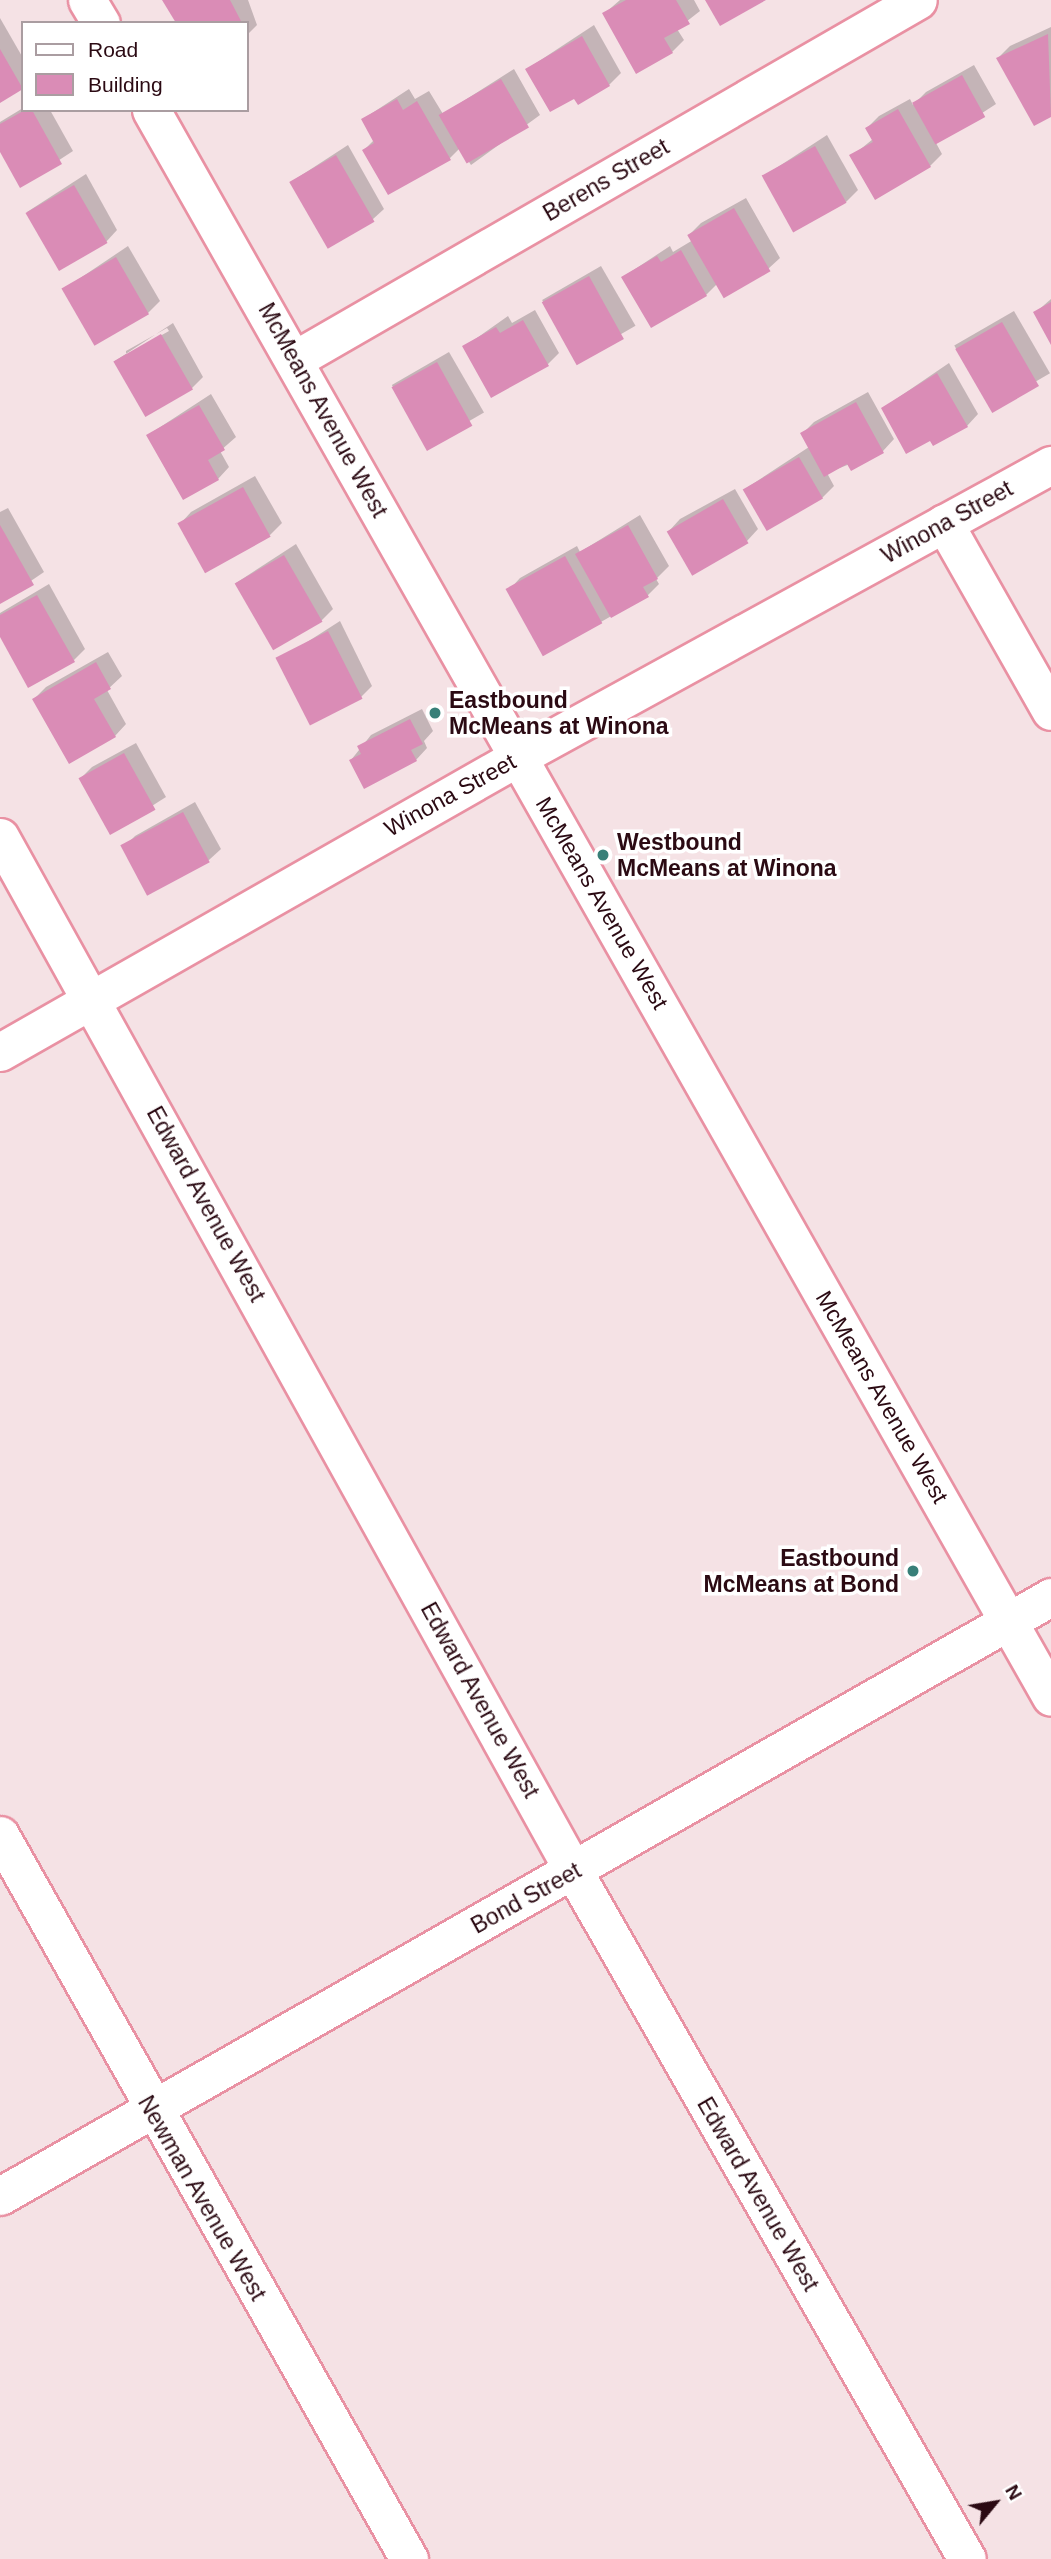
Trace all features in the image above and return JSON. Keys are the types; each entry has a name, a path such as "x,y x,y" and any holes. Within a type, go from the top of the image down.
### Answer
{"street":[{"path":"87,0 99,21"},
{"name":"Berens Street","path":"294,360 918,0"},
{"name":"McMeans Avenue West","path":"152,112 1051,1697"},
{"name":"Winona Street","path":"0,1052 519,757 1051,465"},
{"path":"944,523 1051,711"},
{"name":"Edward Avenue West","path":"0,837 93,999 575,1872 967,2559"},
{"name":"Bond Street","path":"0,2196 150,2108 575,1872 1051,1597"},
{"name":"Newman Avenue West","path":"0,1835 150,2108 409,2559"}],"building":[{"path":"162,0 230,0 241,21 175,21"},
{"path":"626,0 676,0 690,24 664,38 673,53 636,74 602,13"},
{"path":"705,0 766,0 720,26"},
{"path":"1048,34 1051,117 1034,126 996,58"},
{"path":"582,36 610,86 578,105 574,99 550,112 525,69"},
{"path":"0,49 21,86 21,90 0,103"},
{"path":"962,75 985,117 935,145 912,103"},
{"path":"501,79 529,127 467,163 439,115"},
{"path":"397,99 403,110 417,101 451,160 388,195 362,150 374,143 361,119"},
{"path":"898,109 931,167 875,200 849,155 873,142 865,128"},
{"path":"21,112 33,112 62,164 20,188 0,152 0,124"},
{"path":"815,146 847,203 793,232 762,176"},
{"path":"336,155 374,222 328,249 289,182"},
{"path":"74,185 108,243 59,271 26,213"},
{"path":"734,208 770,271 724,298 687,235"},
{"path":"681,250 707,296 651,328 621,277 657,256 661,262"},
{"path":"116,257 149,314 94,346 61,288"},
{"path":"589,276 624,339 577,365 542,302"},
{"path":"1051,302 1051,345 1033,312"},
{"path":"523,320 549,366 491,398 462,346 496,327 500,333"},
{"path":"1002,322 1039,386 992,413 955,349"},
{"path":"161,334 193,389 145,417 113,362"},
{"path":"437,362 472,426 427,451 392,387"},
{"path":"937,373 968,427 933,446 930,441 906,454 881,408"},
{"path":"856,402 884,453 851,471 847,464 824,477 800,433"},
{"path":"199,405 225,450 208,460 219,480 183,500 146,435"},
{"path":"799,457 823,499 767,531 743,489"},
{"path":"243,487 271,537 205,573 177,523"},
{"path":"723,499 749,543 692,576 667,532"},
{"path":"0,525 34,585 0,604"},
{"path":"628,525 658,579 643,587 649,597 611,618 575,554"},
{"path":"284,555 322,622 273,650 235,584"},
{"path":"565,556 602,623 543,656 506,589"},
{"path":"37,595 75,662 28,688 0,637 0,615"},
{"path":"328,631 363,699 310,726 275,658"},
{"path":"96,662 111,689 94,699 116,737 69,764 32,699"},
{"path":"410,719 423,744 411,750 417,761 364,789 349,760 361,754 357,746"},
{"path":"124,753 156,810 110,835 79,778"},
{"path":"183,812 210,862 147,896 120,845"}],"place":[{"name":"Eastbound McMeans at Winona","path":"435,713"},
{"name":"Westbound McMeans at Winona","path":"603,855"},
{"name":"Eastbound McMeans at Bond","path":"913,1571"}]}
